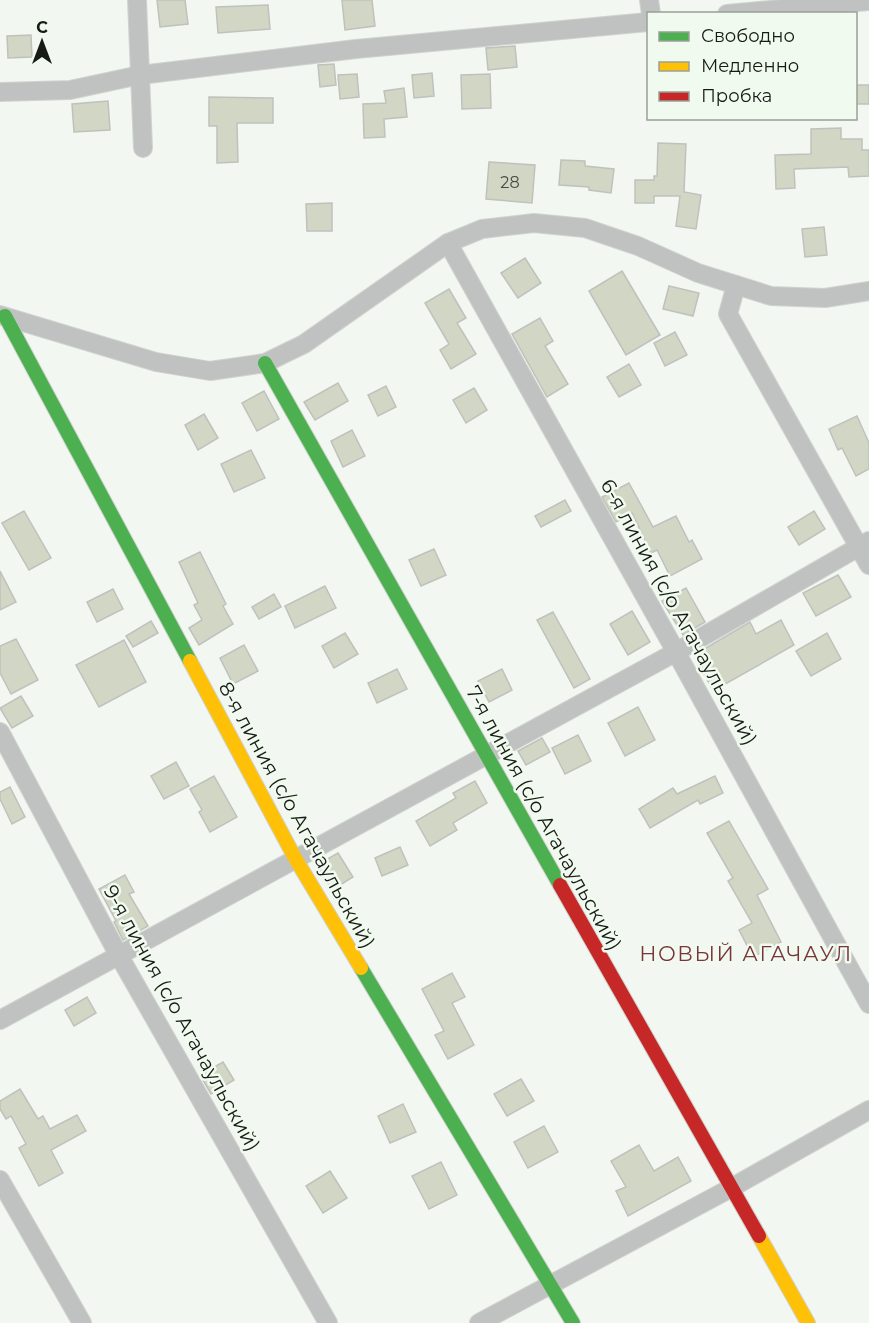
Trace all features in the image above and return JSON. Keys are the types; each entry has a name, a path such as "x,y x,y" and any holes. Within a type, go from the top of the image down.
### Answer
{"street":[{"path":"137,0 143,148"},
{"path":"749,12 869,1"},
{"path":"0,92 70,90 140,75 356,49 647,22"},
{"path":"2,316 156,362 210,371 265,363 304,344 448,243 482,229 534,224 585,228 638,246 698,273 771,296 825,298 869,291"},
{"name":"6-я линия (с/о Агачаульский)","path":"448,243 869,1004"},
{"path":"736,285 728,314 864,544 869,565"},
{"name":"8-я линия (с/о Агачаульский)","path":"2,316 295,858 573,1323"},
{"name":"7-я линия (с/о Агачаульский)","path":"265,363 808,1323"},
{"path":"0,1020 676,652 864,544"},
{"name":"9-я линия (с/о Агачаульский)","path":"0,732 118,954 328,1323"},
{"path":"479,1323 730,1188 869,1110"},
{"path":"0,1180 82,1323"}],"building":[{"path":"157,0 185,0 188,24 160,27"},
{"path":"342,0 372,0 375,26 345,30"},
{"path":"268,5 270,29 218,33 216,7"},
{"path":"31,35 32,57 8,58 7,36"},
{"path":"515,46 517,67 488,70 486,48"},
{"path":"334,64 336,85 320,87 318,65"},
{"path":"432,73 434,96 414,98 412,75"},
{"path":"357,74 359,97 340,99 338,75"},
{"path":"490,74 491,108 462,109 461,75"},
{"path":"857,85 869,85 869,104 857,104"},
{"path":"404,88 407,117 384,119 385,137 364,138 363,104 386,103 384,91"},
{"path":"209,97 273,98 273,123 237,123 238,162 217,163 217,126 209,126"},
{"path":"108,101 110,130 74,132 72,104"},
{"path":"841,128 841,139 862,139 862,150 869,150 869,176 849,177 848,167 794,169 795,188 776,189 775,155 811,154 811,129"},
{"path":"658,143 686,144 684,192 701,195 696,229 676,226 680,196 654,196 654,203 635,203 635,180 654,180 654,176 657,176"},
{"path":"561,160 585,161 585,166 614,169 611,193 589,190 589,187 559,185"},
{"path":"489,162 535,165 532,203 486,199"},
{"path":"332,203 332,231 307,231 306,204"},
{"path":"824,227 827,255 805,257 802,229"},
{"path":"525,258 541,283 518,298 501,273"},
{"path":"622,271 660,335 626,355 589,291"},
{"path":"669,286 699,293 693,316 663,309"},
{"path":"449,289 466,318 457,323 476,354 451,369 440,350 449,344 425,303"},
{"path":"540,318 553,341 545,346 568,384 547,397 512,334"},
{"path":"675,332 687,355 665,366 654,343"},
{"path":"629,364 641,385 619,397 607,377"},
{"path":"338,383 348,401 315,420 304,402"},
{"path":"386,386 396,407 378,416 368,395"},
{"path":"474,388 487,410 466,423 453,400"},
{"path":"264,391 279,419 257,431 242,403"},
{"path":"204,414 218,438 198,450 185,425"},
{"path":"857,416 869,443 869,469 856,476 842,448 838,450 829,429"},
{"path":"352,430 365,456 343,467 331,441"},
{"path":"251,450 265,478 234,492 221,464"},
{"path":"629,483 653,527 676,516 689,542 692,540 702,559 670,576 657,550 651,553 632,513 616,522 602,497"},
{"path":"565,500 571,511 541,527 535,516"},
{"path":"24,511 51,558 29,570 2,523"},
{"path":"814,511 825,529 799,545 788,527"},
{"path":"434,549 446,575 421,586 409,560"},
{"path":"200,552 226,604 223,606 233,624 199,645 189,628 202,620 194,605 198,603 179,562"},
{"path":"0,571 16,602 0,610"},
{"path":"838,575 851,597 816,616 803,593"},
{"path":"325,586 336,608 295,628 285,606"},
{"path":"686,588 705,622 683,635 662,601"},
{"path":"113,589 123,609 97,622 87,602"},
{"path":"274,594 281,607 259,619 252,607"},
{"path":"632,611 650,642 628,655 610,624"},
{"path":"553,612 590,679 574,688 537,620"},
{"path":"781,620 794,645 713,691 694,655 750,622 756,634"},
{"path":"151,621 158,633 133,647 126,636"},
{"path":"345,633 358,654 334,668 322,646"},
{"path":"827,633 841,659 811,676 796,651"},
{"path":"16,639 38,680 11,694 0,673 0,646"},
{"path":"124,640 146,682 99,707 76,665"},
{"path":"244,645 258,671 233,684 220,658"},
{"path":"397,669 407,689 377,703 368,683"},
{"path":"502,669 512,690 489,702 478,681"},
{"path":"21,696 33,716 12,728 0,708"},
{"path":"638,707 655,740 625,756 608,723"},
{"path":"578,735 591,761 565,774 552,748"},
{"path":"542,738 550,752 526,765 518,751"},
{"path":"176,762 189,786 164,799 151,776"},
{"path":"214,776 237,817 210,832 199,812 202,810 190,789"},
{"path":"715,776 723,793 700,804 698,800 650,828 639,809 673,788 677,794"},
{"path":"475,781 487,803 453,823 457,830 430,846 416,821 456,798 453,793"},
{"path":"10,787 25,817 12,824 0,799 0,792"},
{"path":"729,821 768,889 757,895 781,942 753,957 739,930 752,923 728,881 733,878 707,833"},
{"path":"400,847 408,865 382,876 375,858"},
{"path":"338,853 353,877 332,890 317,865"},
{"path":"125,875 134,892 129,894 148,926 123,940 99,889"},
{"path":"452,973 465,997 452,1003 474,1045 448,1059 435,1035 444,1031 422,989"},
{"path":"87,997 96,1013 74,1026 65,1010"},
{"path":"223,1062 234,1080 211,1094 200,1075"},
{"path":"521,1079 534,1101 507,1116 494,1094"},
{"path":"20,1089 38,1119 43,1116 50,1129 77,1115 86,1131 51,1150 63,1173 39,1186 19,1148 26,1144 11,1116 6,1119 0,1109 0,1101"},
{"path":"403,1104 416,1132 390,1143 378,1116"},
{"path":"544,1126 558,1152 528,1168 514,1142"},
{"path":"639,1145 654,1171 678,1157 691,1181 628,1216 616,1191 626,1187 611,1161"},
{"path":"441,1162 457,1195 429,1209 412,1176"},
{"path":"330,1171 347,1198 323,1213 306,1186"}],"traffic: fast":[{"path":"5,316 190,661"},
{"path":"265,363 560,885"},
{"path":"361,968 573,1323"}],"traffic: slow":[{"path":"190,661 295,858 361,968"},
{"path":"759,1236 808,1323"}],"traffic: jam":[{"path":"560,885 759,1236"}],"district":[{"name":"НОВЫЙ АГАЧАУЛ","path":"746,954"}]}
